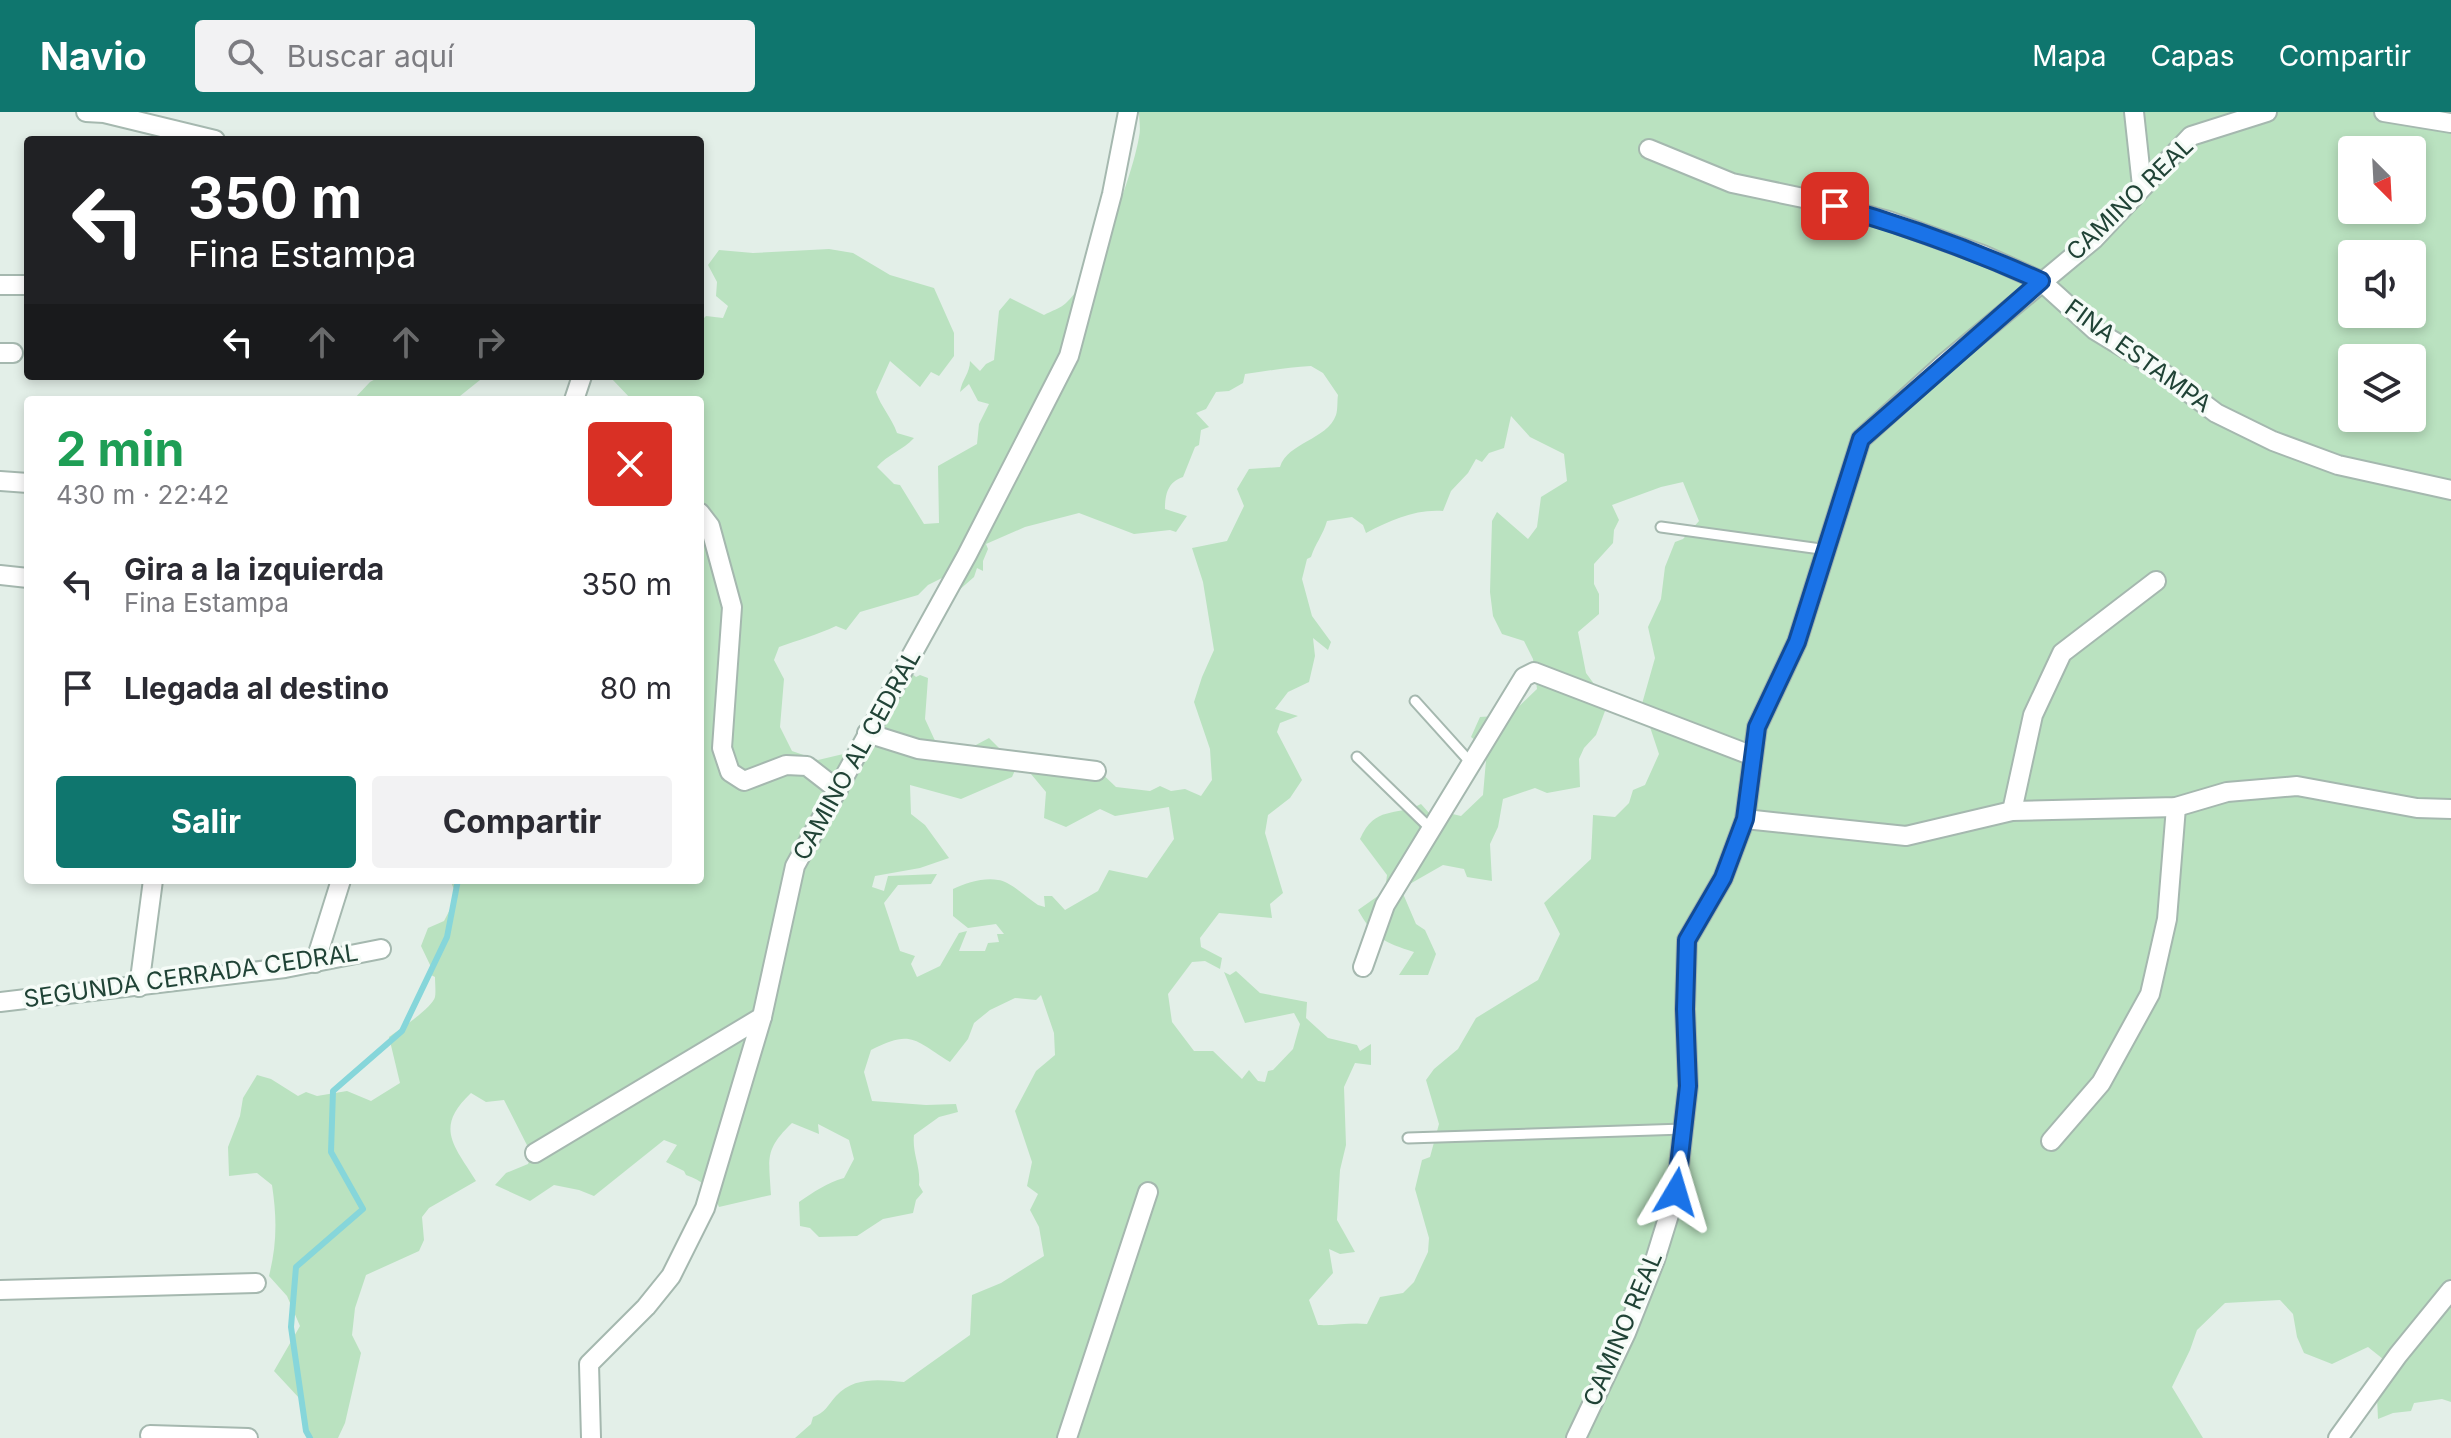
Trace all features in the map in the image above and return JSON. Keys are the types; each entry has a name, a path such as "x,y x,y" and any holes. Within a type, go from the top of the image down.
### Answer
{"street":[{"path":"86,112 104,113 199,136"},
{"name":"CAMINO AL CEDRAL","path":"591,1438 589,1364 646,1307 671,1276 705,1208 762,1017 795,866 967,555 1069,356 1112,194 1128,112"},
{"path":"2134,112 2142,186"},
{"name":"CAMINO REAL","path":"1576,1438 1626,1333 1655,1260 1676,1192 1688,1086 1685,1009 1687,940 1723,878 1745,819 1757,727 1797,642 1861,439 2041,281 2094,239 2191,136 2267,112"},
{"path":"2384,112 2451,123"},
{"name":"FINA ESTAMPA","path":"1649,149 1732,183 1889,221 1983,255 2041,281 2095,330 2151,364 2216,413 2273,441 2338,465 2451,490"},
{"path":"0,285 24,285"},
{"path":"0,481 24,483"},
{"path":"704,518 710,526 732,607 722,748 730,772 744,781 786,765 807,766 838,790"},
{"path":"0,575 24,578"},
{"path":"2012,811 2033,715 2062,653 2156,581"},
{"path":"1363,967 1385,905 1524,677 1534,672 1753,756"},
{"path":"867,733 918,749 1096,771"},
{"path":"1745,819 1906,836 2012,811 2176,807 2227,792 2297,786 2417,808 2451,809"},
{"path":"2051,1141 2101,1083 2150,994 2167,919 2176,807"},
{"path":"139,987 152,884"},
{"path":"315,963 340,884"},
{"name":"SEGUNDA CERRADA CEDRAL","path":"0,1002 315,963 381,949"},
{"path":"535,1153 762,1017"},
{"path":"1067,1438 1148,1192"},
{"path":"0,1290 256,1283"},
{"path":"2338,1438 2398,1355 2451,1290"},
{"path":"150,1435 248,1438"}],"lane":[{"path":"1661,527 1828,550"},
{"path":"1415,701 1471,763"},
{"path":"1357,757 1431,829"},
{"path":"1408,1138 1684,1129"}],"green space":[{"path":"1139,112 2451,112 2451,1402 2442,1399 2414,1403 2411,1411 2378,1419 2377,1397 2383,1359 2368,1347 2332,1364 2304,1353 2293,1314 2280,1300 2225,1303 2197,1330 2172,1387 2203,1438 795,1438 811,1424 813,1417 851,1385 868,1381 904,1382 970,1335 972,1295 1001,1283 1044,1256 1039,1227 1030,1210 1038,1194 1027,1186 1032,1162 1015,1111 1036,1071 1055,1055 1054,1033 1041,995 1036,1000 1015,998 990,1010 974,1023 968,1039 950,1062 912,1040 896,1040 871,1050 864,1072 872,1101 956,1104 958,1112 939,1117 914,1135 919,1185 923,1192 916,1200 913,1213 883,1219 857,1236 819,1237 810,1228 800,1226 799,1202 844,1178 854,1159 849,1140 818,1124 819,1134 792,1123 777,1140 769,1163 771,1195 719,1207 702,1183 666,1162 677,1145 664,1140 594,1196 554,1185 530,1201 495,1185 506,1173 528,1164 532,1155 504,1100 486,1102 471,1093 453,1116 451,1137 476,1181 429,1208 422,1217 424,1240 419,1251 366,1275 355,1308 352,1335 361,1353 345,1423 338,1438 312,1438 304,1422 306,1418 300,1399 274,1371 300,1326 287,1296 269,1276 275,1231 272,1185 257,1173 229,1176 228,1147 240,1116 243,1098 257,1075 271,1079 298,1096 306,1092 317,1096 347,1091 371,1101 400,1083 389,1037 433,1002 435,977 429,974 432,969 421,946 428,928 444,921 457,896 452,884 704,884 704,396 628,396 613,380 704,380 704,318 723,318 728,306 716,296 717,282 708,265 719,250 753,253 829,249 853,253 890,275 934,288 954,333 954,356 939,376 931,372 920,387 890,361 876,392 897,433 914,438 877,467 894,484 900,485 924,524 939,523 938,466 977,444 979,424 989,404 978,401 969,384 960,392 970,361 980,371 994,360 999,311 1010,298 1044,315 1064,305 1077,290 1111,225 1139,137","holes":["1311,366 1323,373 1338,395 1337,413 1331,423 1291,452 1280,467 1249,469 1237,489 1244,506 1227,541 1192,548 1203,582 1214,650 1194,702 1210,749 1212,780 1201,796 1185,789 1171,791 1160,786 1150,791 1116,787 1094,766 1026,768 1046,792 1044,818 1066,827 1100,809 1115,816 1169,807 1174,839 1147,878 1109,870 1098,891 1065,910 1052,896 1044,896 1045,907 1038,905 998,880 975,881 953,889 953,916 968,928 996,924 1004,934 997,934 999,942 988,943 985,951 959,951 967,931 959,933 940,966 917,977 911,964 915,956 900,951 884,903 898,885 931,884 937,874 888,876 884,891 872,887 875,876 920,868 949,858 925,825 911,814 910,785 961,799 1012,777 1017,766 989,738 961,753 937,745 925,719 928,678 916,677 908,670 856,751 818,760 792,751 780,727 784,679 774,660 779,647 836,626 846,630 860,612 918,595 928,585 950,574 958,591 974,577 977,568 983,571 988,549 986,544 1025,527 1079,513 1134,534 1176,532 1187,516 1165,509 1166,498 1171,485 1183,477 1195,447 1199,445 1201,430 1209,427 1196,413 1206,409 1216,392 1229,391 1243,383 1245,374","1511,416 1530,437 1564,454 1567,481 1541,497 1537,527 1528,539 1497,512 1492,521 1490,592 1493,616 1502,634 1524,641 1533,659 1537,689 1510,715 1480,717 1471,737 1487,749 1483,795 1461,816 1444,812 1430,814 1421,804 1379,816 1360,839 1387,875 1385,891 1358,910 1381,938 1414,952 1399,975 1428,975 1436,954 1425,930 1416,924 1401,889 1443,865 1464,869 1467,877 1492,881 1490,844 1498,827 1503,799 1535,788 1547,793 1580,787 1579,759 1596,735 1608,703 1586,673 1578,632 1599,614 1594,564 1613,543 1619,520 1612,505 1683,482 1699,521 1683,539 1675,542 1665,567 1661,599 1648,627 1655,658 1638,718 1650,727 1659,754 1645,785 1633,790 1629,803 1615,817 1593,815 1591,859 1544,903 1560,934 1538,980 1476,1018 1458,1049 1426,1080 1439,1124 1430,1157 1422,1160 1415,1189 1429,1238 1428,1252 1414,1282 1403,1293 1380,1297 1367,1324 1318,1325 1309,1300 1333,1273 1329,1249 1340,1254 1355,1252 1337,1220 1340,1170 1346,1145 1344,1087 1355,1063 1371,1065 1371,1044 1360,1051 1357,1045 1328,1038 1306,1018 1307,1002 1260,993 1236,971 1230,975 1224,972 1245,1023 1294,1013 1300,1024 1293,1049 1273,1070 1268,1071 1265,1082 1258,1081 1249,1070 1242,1079 1213,1051 1194,1051 1172,1022 1168,994 1192,962 1205,961 1220,969 1222,958 1201,947 1200,938 1219,913 1272,918 1270,904 1283,893 1265,833 1268,815 1290,798 1302,780 1277,732 1280,723 1298,716 1275,709 1288,692 1309,682 1315,656 1313,638 1328,650 1331,642 1312,616 1302,579 1307,559 1311,557 1327,521 1352,517 1363,525 1366,533 1403,516 1443,511 1451,491 1476,459 1482,462 1489,453 1504,448"]},
{"path":"480,380 460,396 357,396 370,382"}],"waterway":[{"path":"310,1438 306,1431 291,1327 296,1267 363,1209 331,1152 333,1091 402,1031 447,937 457,884"}],"route":[{"path":"1676,1192 1688,1086 1685,1009 1687,940 1723,878 1745,819 1757,727 1797,642 1861,439 2041,281 1983,255 1889,221 1835,206"}]}
